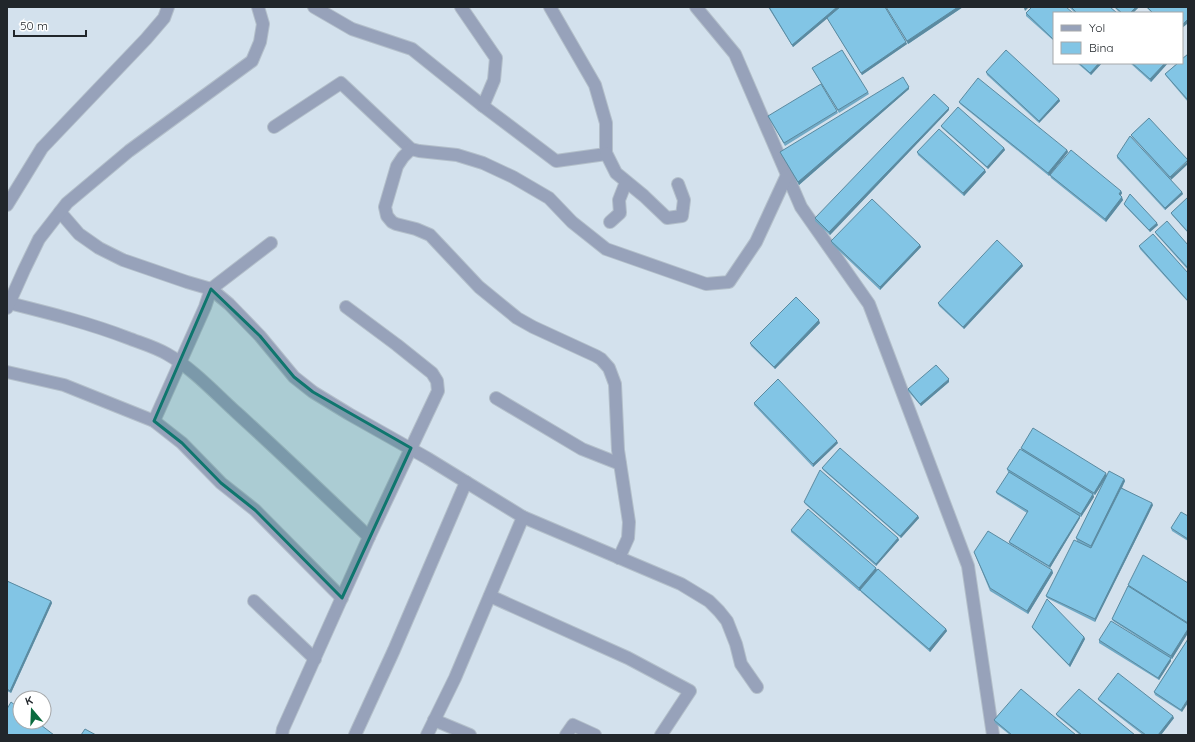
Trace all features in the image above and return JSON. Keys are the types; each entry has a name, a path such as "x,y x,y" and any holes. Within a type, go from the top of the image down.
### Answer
{"street":[{"path":"7,205 42,148 146,40 164,18 168,7"},
{"path":"258,7 264,24 260,42 252,61 129,151 67,202 39,239 8,305 64,317 116,333 155,348 180,363 211,389 285,457 369,537"},
{"path":"314,7 352,29 412,49 483,106 556,161 606,153"},
{"path":"461,7 496,58 494,80 483,106"},
{"path":"550,7 595,85 606,123 606,153 616,173 644,196 667,218 682,216 684,200 678,184"},
{"path":"696,7 735,54 801,207 869,304 968,566 993,735"},
{"path":"274,127 341,82 411,149 457,155 483,163 513,177 549,198 572,222 606,249 706,284 729,282 756,242 787,175"},
{"path":"411,149 397,166 385,207 385,211 389,219 396,224 416,229 430,235 478,287 517,318 596,356 605,363 612,373 615,384 618,450 629,522 628,538 619,558"},
{"path":"610,222 620,213 619,200 626,182"},
{"path":"60,212 79,234 99,248 124,260 186,282 211,289 230,304 260,336 294,377 313,392 411,448 523,518 682,584 709,601 726,621 736,644 741,664 757,687"},
{"path":"154,421 205,307 211,289 271,243"},
{"path":"282,735 283,729 369,537 438,391 435,377 397,344 346,307"},
{"path":"7,372 64,385 154,421 182,443 221,484 254,510 342,598"},
{"path":"496,398 582,449 620,464"},
{"path":"355,735 394,650 466,482"},
{"path":"427,735 455,678 523,518"},
{"path":"490,596 628,658 690,691 661,735"},
{"path":"254,601 315,659"},
{"path":"434,720 470,735"},
{"path":"566,735 572,725 595,735"}],"highlighted area":[{"path":"211,289 260,336 294,377 313,392 411,448 342,598 255,510 221,483 182,443 154,421"}],"building":[{"path":"769,7 837,7 792,45"},
{"path":"840,7 885,7 906,42 861,73 827,18"},
{"path":"886,7 958,7 907,41"},
{"path":"1032,7 1066,7 1072,12 1053,12 1053,39 1026,13"},
{"path":"1071,7 1110,7 1116,12 1076,12"},
{"path":"1115,7 1136,7 1131,12 1121,12"},
{"path":"1147,7 1188,7 1188,19 1183,24 1183,12 1152,12"},
{"path":"842,50 868,92 838,110 812,68"},
{"path":"1006,50 1059,99 1039,121 986,72"},
{"path":"1188,54 1188,100 1165,74 1177,64 1183,64 1183,58"},
{"path":"1080,64 1098,64 1090,73"},
{"path":"1133,64 1164,64 1150,79"},
{"path":"903,77 909,87 798,182 780,152"},
{"path":"978,78 1067,150 1048,173 959,102"},
{"path":"821,84 837,111 784,143 768,116"},
{"path":"934,94 949,108 829,232 815,218"},
{"path":"958,107 1004,148 987,167 941,126"},
{"path":"1149,118 1188,160 1170,177 1131,135"},
{"path":"939,129 985,170 963,193 917,152"},
{"path":"1130,136 1182,192 1165,208 1117,156"},
{"path":"1071,150 1121,191 1119,194 1122,197 1105,219 1050,175"},
{"path":"1130,194 1157,223 1149,230 1124,204"},
{"path":"1188,197 1188,232 1171,213"},
{"path":"872,199 920,245 880,287 831,241"},
{"path":"1167,221 1188,245 1188,268 1155,232"},
{"path":"1153,234 1188,273 1188,301 1139,246"},
{"path":"997,240 1022,264 963,327 938,303"},
{"path":"796,297 819,320 774,367 750,343"},
{"path":"936,365 949,379 920,404 908,389"},
{"path":"778,379 837,441 813,464 754,403"},
{"path":"1033,428 1106,473 1094,493 1021,448"},
{"path":"840,448 918,516 900,536 822,468"},
{"path":"1020,449 1093,494 1081,514 1007,469"},
{"path":"820,470 898,538 876,564 804,502"},
{"path":"1109,471 1124,479 1091,546 1076,538"},
{"path":"1009,472 1080,516 1049,566 1009,542 1028,511 996,492"},
{"path":"1121,488 1152,503 1095,619 1046,596 1074,540 1091,548"},
{"path":"808,509 876,568 859,588 791,530"},
{"path":"1181,512 1188,516 1188,539 1171,528"},
{"path":"988,531 1052,570 1027,611 990,588 974,552"},
{"path":"1143,555 1188,583 1188,623 1128,585"},
{"path":"878,569 946,629 929,649 860,590"},
{"path":"7,581 51,601 10,691 7,689"},
{"path":"1128,586 1188,624 1188,629 1171,656 1112,619"},
{"path":"1047,599 1084,637 1069,665 1032,627"},
{"path":"1111,621 1171,658 1158,678 1099,640"},
{"path":"1188,639 1188,699 1181,710 1154,692"},
{"path":"1118,673 1173,716 1158,735 1146,735 1098,699"},
{"path":"1021,689 1076,735 1012,735 994,720"},
{"path":"1079,689 1135,735 1082,735 1056,714"},
{"path":"11,702 12,730 47,730 54,735 7,735 7,709"},
{"path":"85,729 96,735 81,735"}]}
